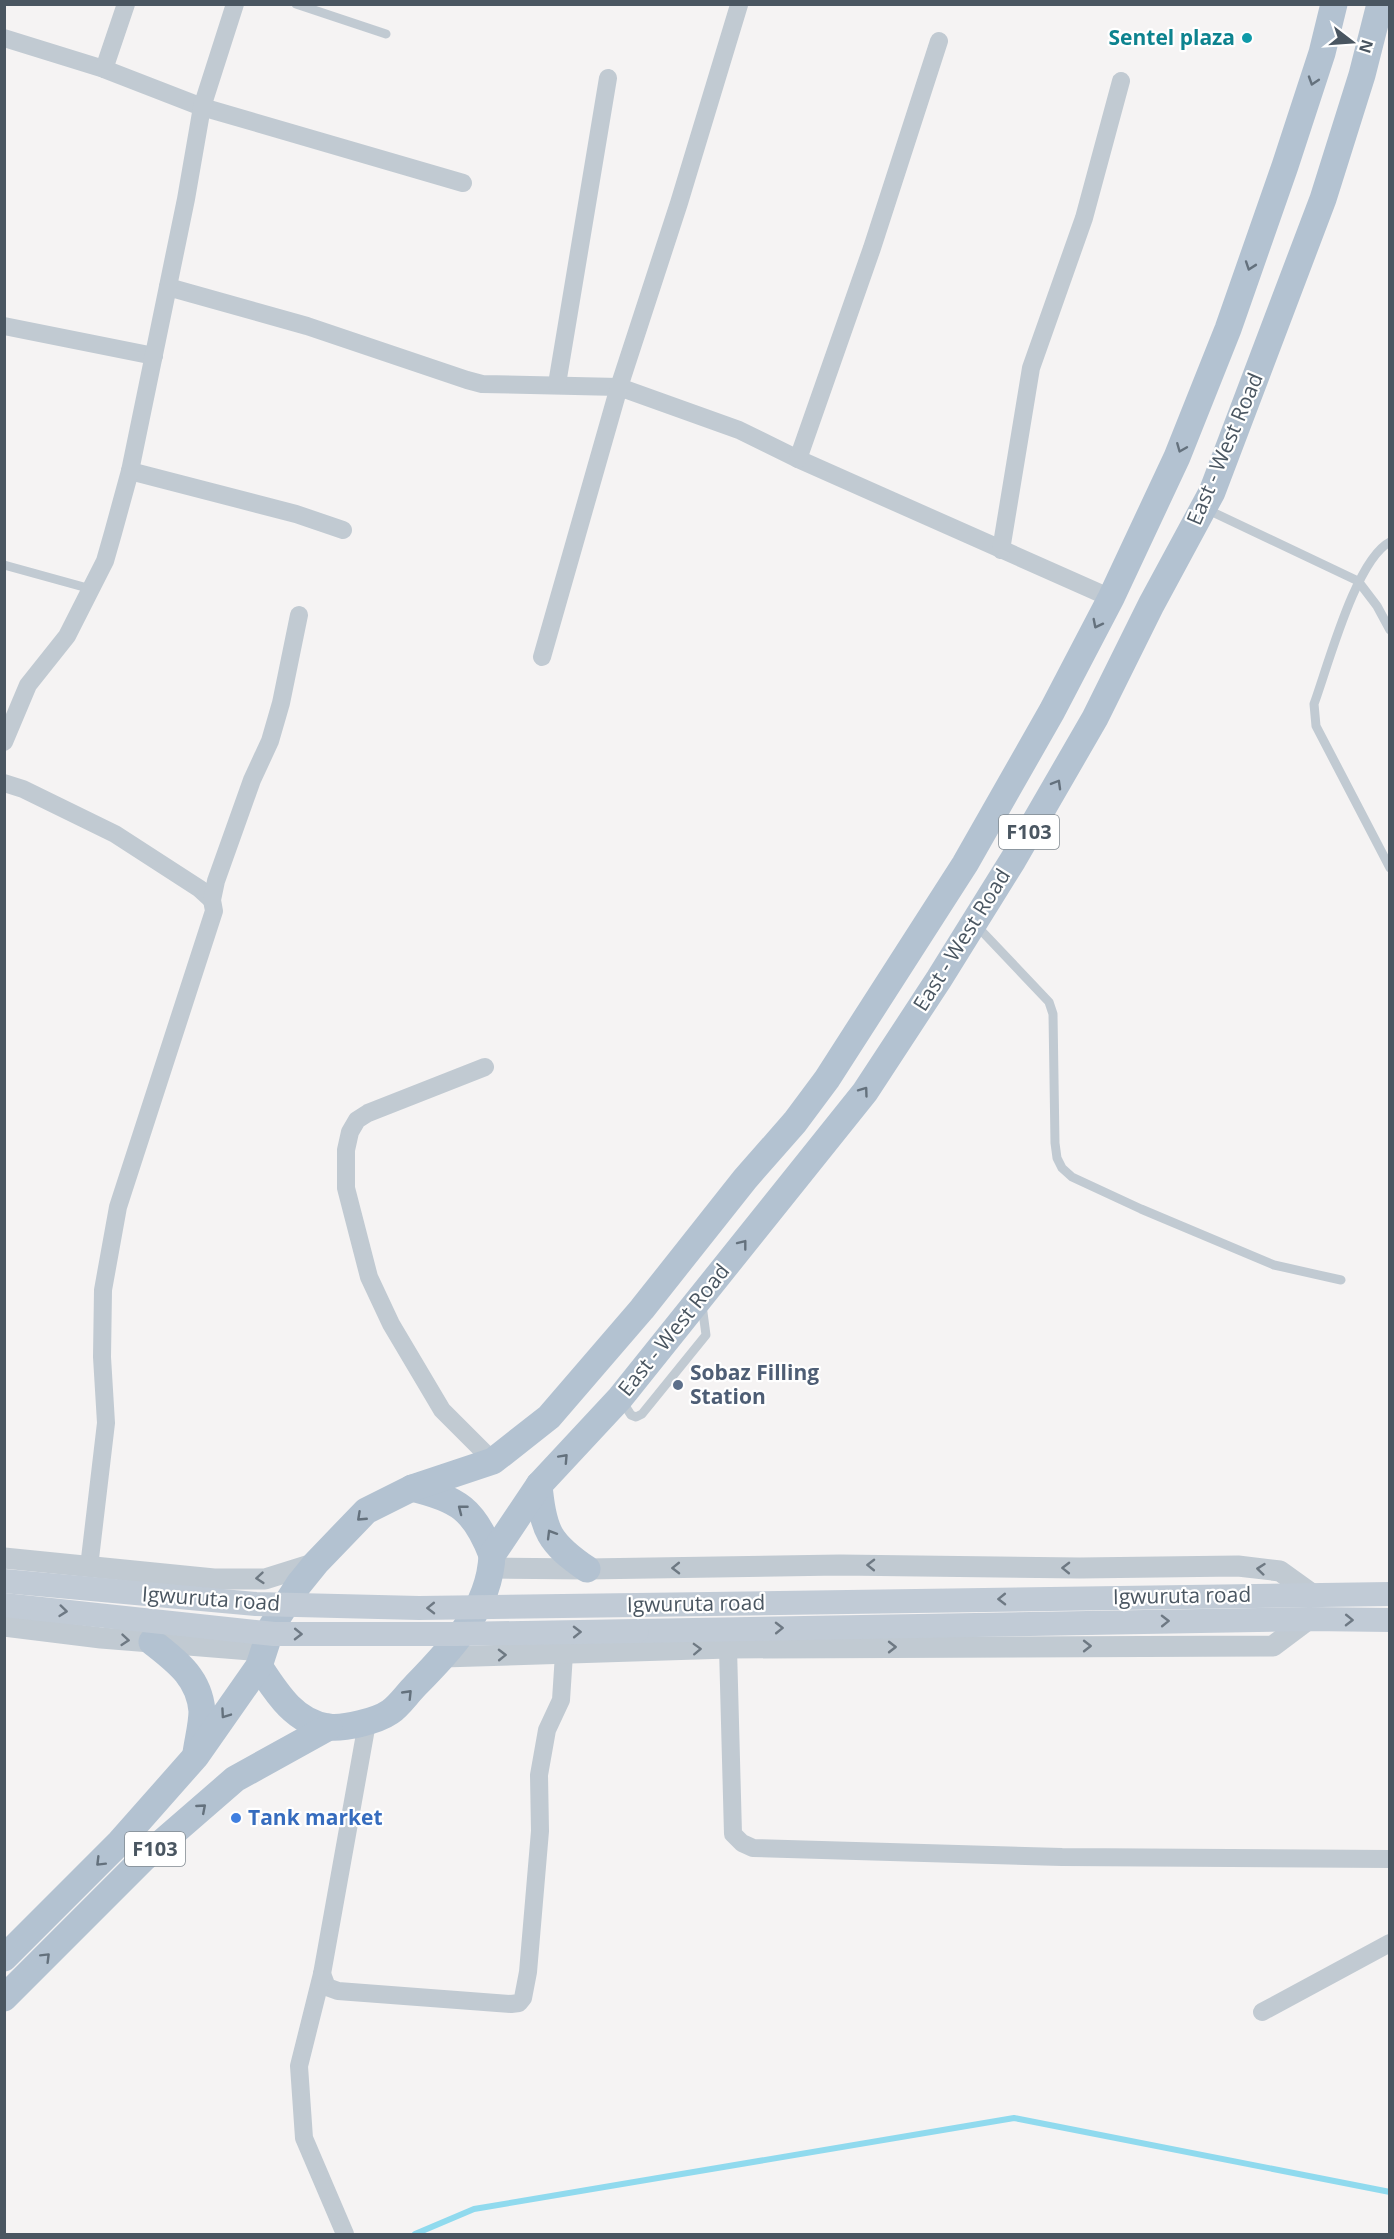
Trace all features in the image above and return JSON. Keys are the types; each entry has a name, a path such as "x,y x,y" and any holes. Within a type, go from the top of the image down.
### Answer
{"main road":[{"name":"East - West Road","path":"261,1658 272,1626 298,1584 366,1511 411,1488 493,1461 549,1417 642,1309 745,1179 795,1122 827,1079 877,1003 965,864 1052,711 1111,598 1177,457 1228,329 1315,76 1334,4"},
{"name":"East - West Road","path":"367,1723 390,1712 443,1657 469,1623 484,1595 492,1562 539,1485 620,1398 865,1092 939,979 1095,718 1151,605 1204,508 1323,199 1362,75 1380,4"},
{"path":"795,1122 825,1141"},
{"path":"539,1485 542,1515 550,1535 567,1555 587,1569"},
{"path":"411,1488 441,1495 466,1510 483,1533 492,1562"},
{"name":"Igwuruta road","path":"4,1581 91,1591 267,1605 419,1608 1389,1594"},
{"name":"Igwuruta road","path":"4,1605 274,1634 457,1634 1309,1619 1389,1620"},
{"path":"152,1642 183,1666 196,1688 202,1712 196,1756"},
{"path":"261,1658 281,1699 300,1717 328,1727 367,1723"},
{"name":"F103","path":"5,1955 120,1842 196,1756 261,1658"},
{"name":"F103","path":"4,1998 144,1858 235,1779 328,1727"}],"street":[{"path":"104,69 126,4"},
{"path":"4,742 28,685 67,636 105,561 130,471 186,199 202,106 235,4"},
{"path":"542,657 619,387 739,5"},
{"path":"4,38 104,69 202,106 463,183"},
{"path":"798,459 872,248 939,41"},
{"path":"557,384 608,78"},
{"path":"1001,550 1031,368 1084,218 1121,81"},
{"path":"168,287 307,326 460,379 482,384 619,387 739,430 798,459 1111,598"},
{"path":"4,326 153,356"},
{"path":"130,471 296,514 343,530"},
{"path":"89,1568 106,1423 102,1358 103,1290 118,1207 214,911 212,900 216,881 252,780 270,741 281,703 298,615"},
{"path":"4,783 23,789 115,834 200,889 212,900"},
{"path":"485,1067 368,1113 357,1120 350,1132 346,1150 346,1188 369,1277 391,1324 442,1410 493,1461"},
{"path":"4,1558 214,1579 265,1579 316,1563"},
{"path":"492,1562 587,1569 840,1565 1080,1568 1238,1566 1280,1570 1312,1594"},
{"path":"443,1657 728,1648 1273,1646 1309,1619"},
{"path":"4,1626 152,1642 261,1658"},
{"path":"728,1648 733,1834 742,1843 753,1848 1062,1857 1389,1859"},
{"path":"322,1974 327,1987 338,1991 511,2004 519,2003 523,1998 528,1972 540,1832 539,1775 547,1730 561,1700 564,1654"},
{"path":"345,2235 304,2138 299,2066 322,1974 367,1723"},
{"path":"1262,2012 1389,1943"}],"lane":[{"path":"296,4 386,34"},
{"path":"1204,508 1358,581 1377,606 1389,630"},
{"path":"1389,542 1381,546 1374,554 1358,581 1314,704 1316,726 1389,868"},
{"path":"4,566 91,589"},
{"path":"974,922 1049,1002 1053,1014 1055,1143 1057,1158 1062,1168 1072,1177 1141,1209 1274,1265 1341,1280"}],"waterway":[{"path":"415,2234 474,2209 1014,2118 1390,2192"}],"place":[{"name":"Sentel plaza","path":"1247,38"},
{"name":"Sobaz Filling Station","path":"678,1385"},
{"name":"Tank market","path":"236,1818"}]}
